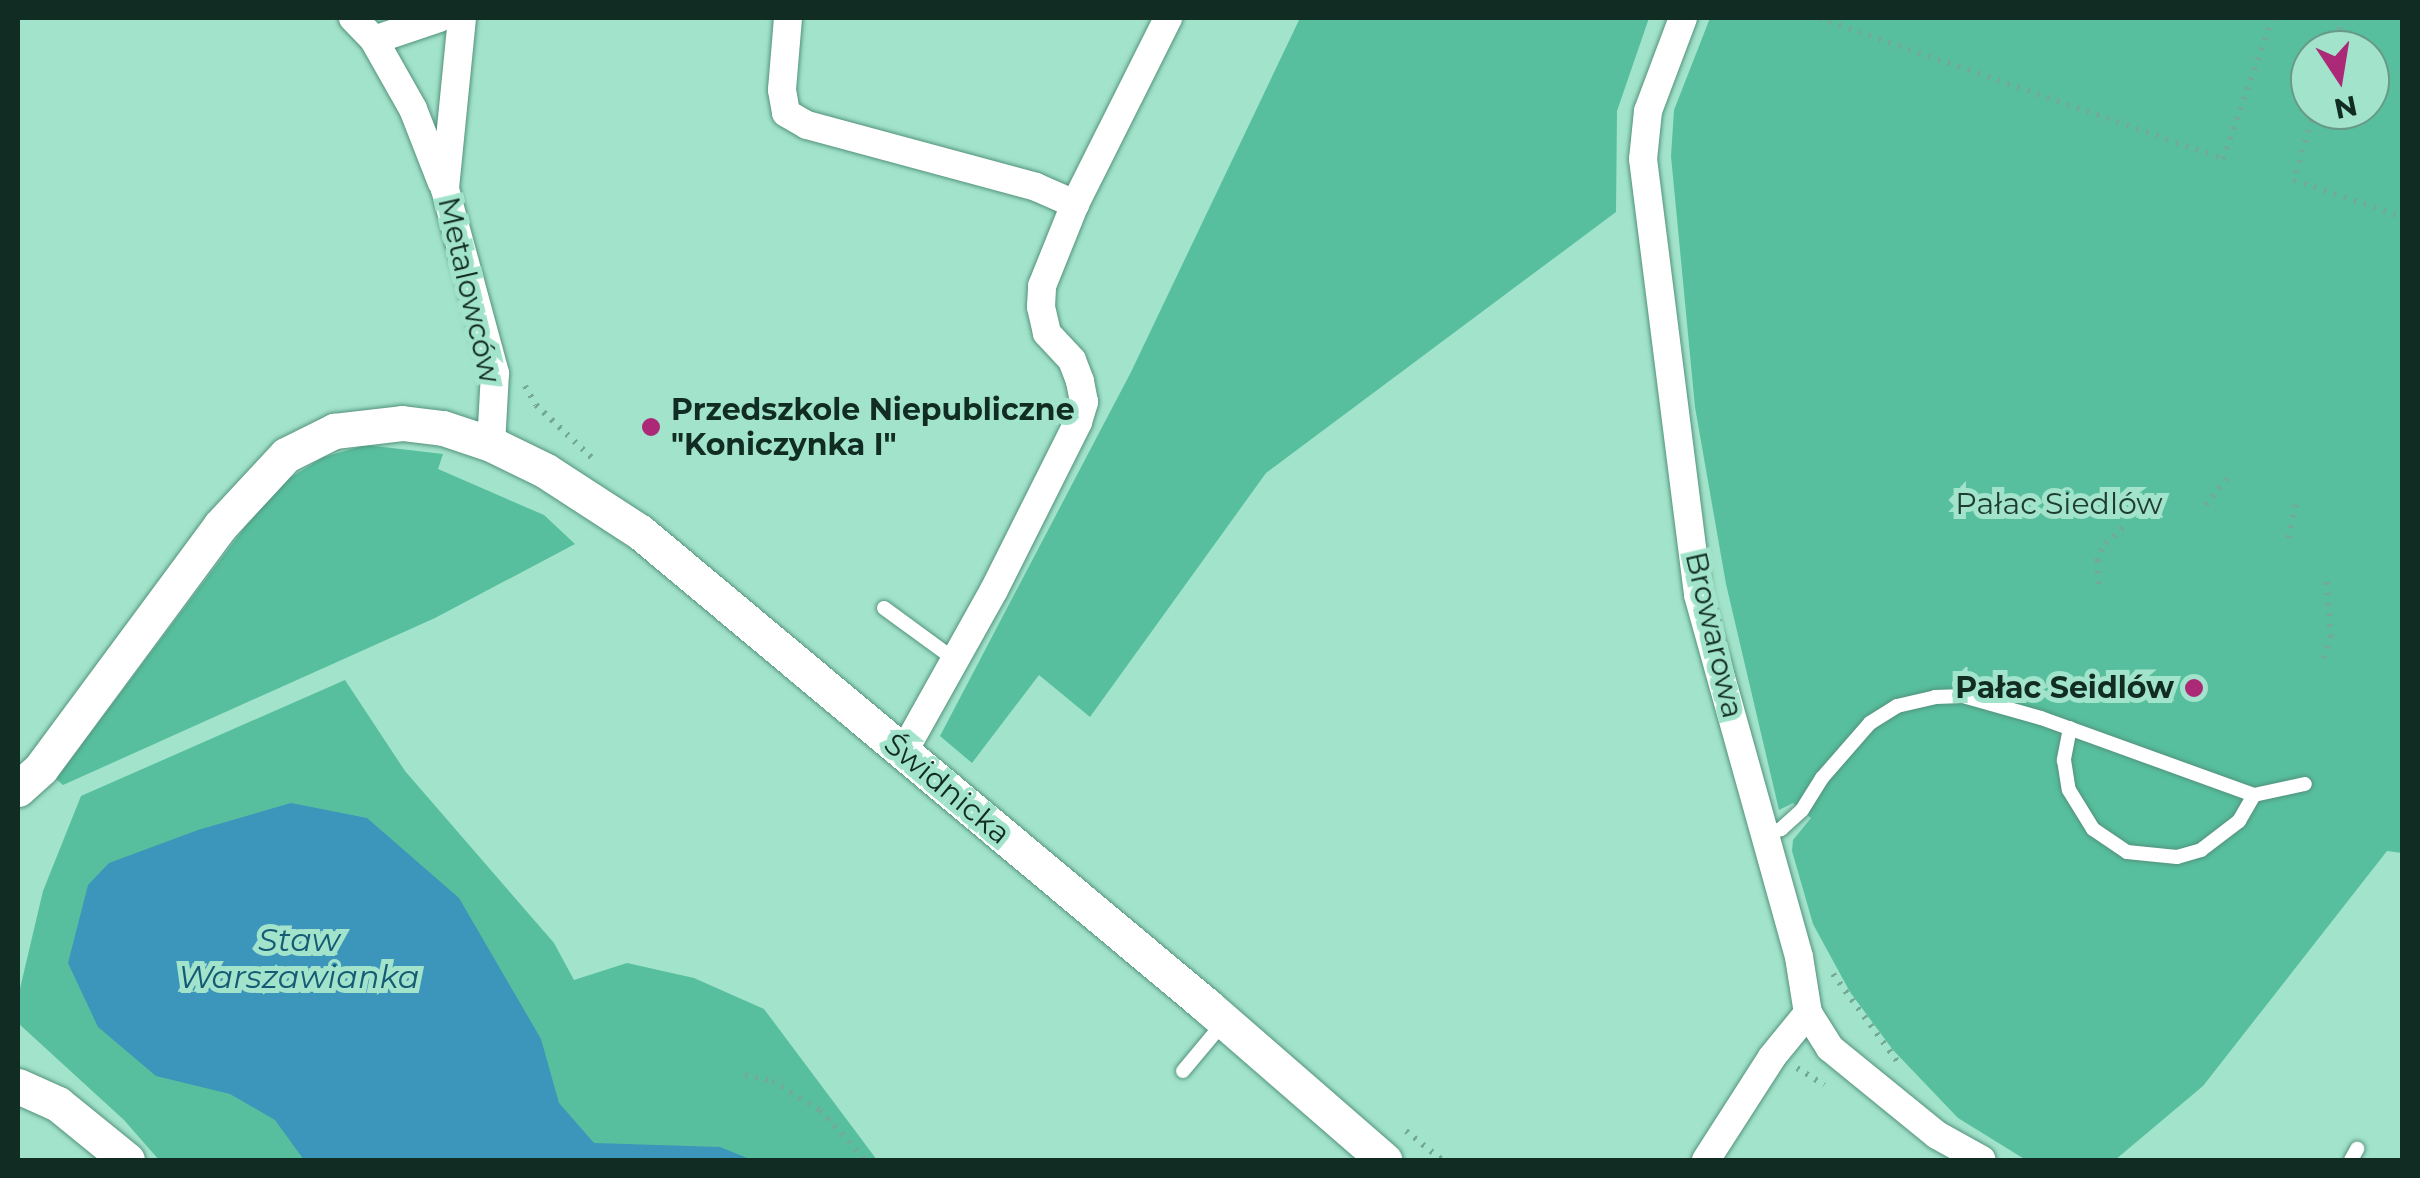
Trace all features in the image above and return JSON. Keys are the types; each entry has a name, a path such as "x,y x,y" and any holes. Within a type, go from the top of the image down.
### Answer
{"street":[{"path":"352,18 374,40 413,109 445,189"},
{"path":"374,40 439,18"},
{"name":"Metalowców","path":"462,18 445,189 495,373 491,444"},
{"path":"788,18 782,90 786,113 807,125 1036,187 1075,204"},
{"path":"904,751 1038,506 1084,402 1072,360 1048,333 1041,306 1042,286 1075,204 1168,18"},
{"name":"Browarowa","path":"1683,18 1648,111 1644,159 1698,595 1799,958 1808,1013"},
{"name":"Świdnicka","path":"18,789 41,768 220,526 286,455 334,431 402,423 443,428 491,444 546,471 640,532 1224,1021 1382,1160"},
{"path":"1706,1160 1772,1057 1808,1013 1830,1048 1937,1135 1982,1160"},
{"path":"18,1086 58,1104 127,1160"}],"lane":[{"path":"884,608 955,660"},
{"path":"1765,834 1793,820 1853,740 1897,706 1963,696 2070,728 2254,795 2306,784"},
{"path":"2070,728 2064,760 2069,790 2092,830 2127,852 2177,857 2201,850 2240,821 2254,795"},
{"path":"1183,1071 1224,1021"}],"path":[{"path":"1819,18 2224,159 2272,18"},
{"path":"2309,130 2294,180 2402,217"},
{"path":"521,378 536,405 602,465"},
{"path":"2206,505 2229,476"},
{"path":"2288,538 2296,502"},
{"path":"2099,584 2097,561 2105,543 2129,523"},
{"path":"2323,658 2331,637 2326,576"},
{"path":"1831,969 1877,1040 1903,1068"},
{"path":"1786,1070 1797,1068 1829,1089"},
{"path":"745,1074 772,1081 820,1110 865,1160"},
{"path":"1396,1122 1442,1160"}],"green space":[{"path":"1300,18 1649,18 1617,111 1616,212 1266,473 1090,717 1039,675 972,763 940,736 1131,372"},
{"name":"Pałac Siedlów","path":"1710,18 2402,18 2402,853 2387,851 2203,1086 2115,1160 2026,1160 1958,1118 1893,1050 1850,992 1813,924 1792,851 1793,840 1811,818 1793,803 1779,810 1726,584 1695,407 1671,156 1674,110"},
{"path":"366,445 443,454 438,469 544,515 575,544 435,618 63,785 56,779 251,519 288,479 324,457"},
{"path":"345,680 405,771 554,943 574,980 627,963 694,978 764,1009 877,1160 159,1160 124,1120 18,1023 18,997 43,891 81,796"}],"water":[{"name":"Staw Warszawianka","path":"291,803 367,818 459,898 541,1039 559,1103 594,1143 720,1147 752,1160 304,1160 275,1120 230,1094 156,1076 98,1027 68,963 88,885 109,863 198,830"}],"place":[{"name":"Przedszkole Niepubliczne \"Koniczynka I\"","path":"651,427"},
{"name":"Pałac Seidlów","path":"2194,688"}]}
